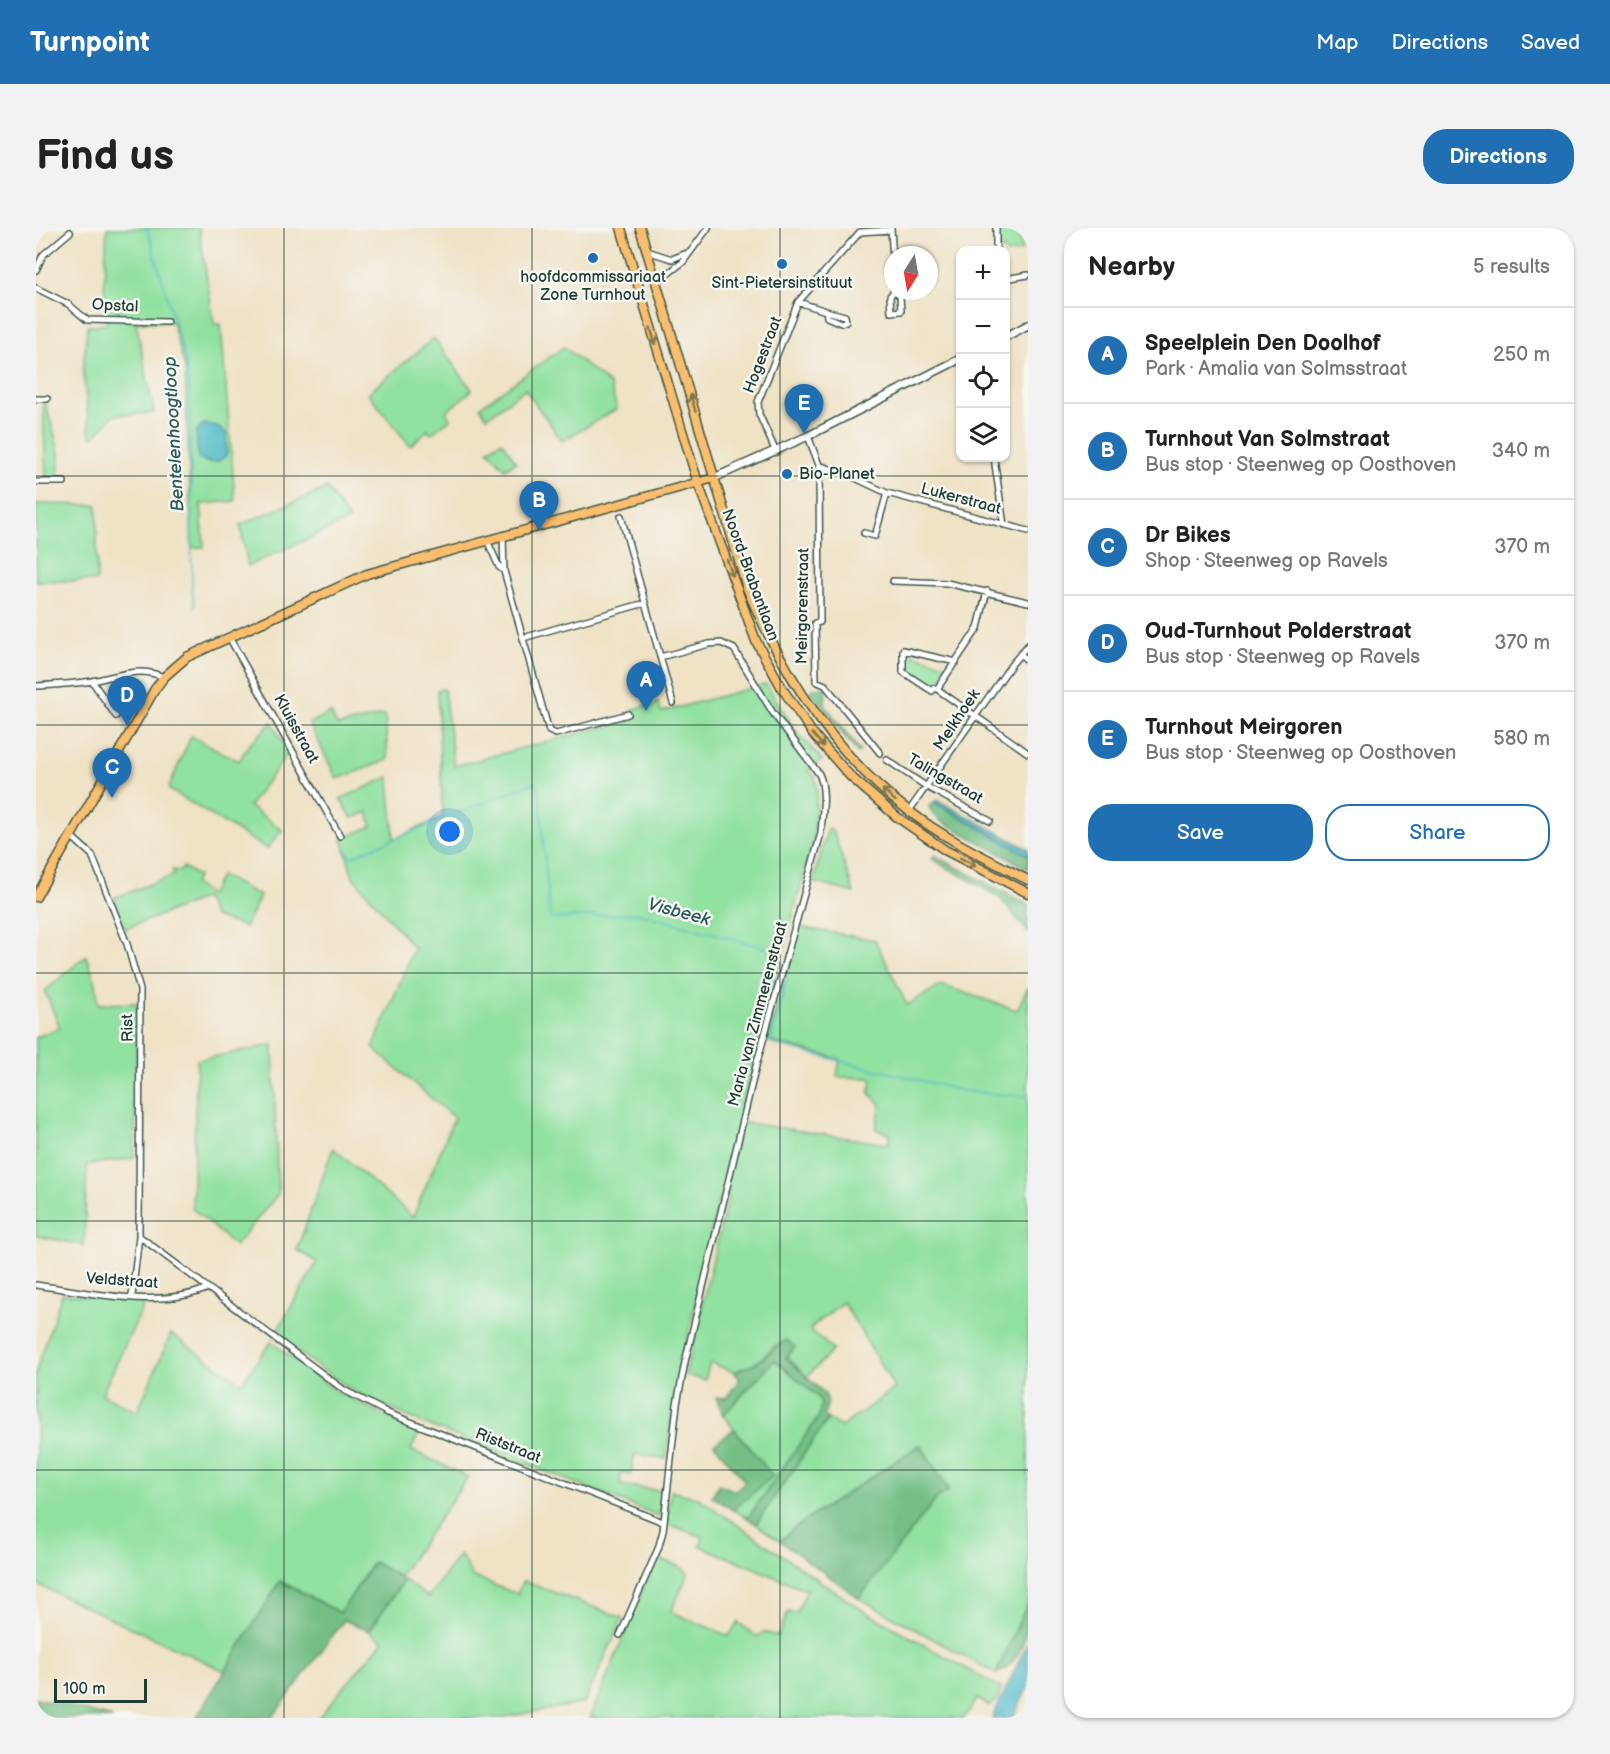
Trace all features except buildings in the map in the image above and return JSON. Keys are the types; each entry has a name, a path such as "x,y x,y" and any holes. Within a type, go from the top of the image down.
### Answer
{"main road":[{"name":"Noord-Brabantlaan","path":"621,228 698,483 756,641 813,734 851,777 897,817 945,850 1028,894"},
{"name":"Noord-Brabantlaan","path":"640,228 747,588 763,627 802,697 857,766 909,811 980,855 1028,880"},
{"path":"36,897 164,677 187,657 228,636 367,574 714,478"}],"street":[{"path":"657,282 692,251 708,228"},
{"path":"996,228 996,246"},
{"path":"891,229 892,246"},
{"name":"Hogestraat","path":"776,452 759,414 758,402 798,302 860,232 891,229"},
{"path":"36,270 43,255 70,232"},
{"path":"647,251 672,259 692,251"},
{"path":"1010,278 1028,275"},
{"name":"Opstal","path":"36,288 68,304 87,320 167,322"},
{"name":"Hogestraat","path":"798,302 826,312"},
{"path":"1010,334 1028,325"},
{"path":"714,478 776,452 956,360"},
{"path":"36,399 47,399"},
{"name":"Meirgorenstraat","path":"808,436 819,465 819,622 815,623 816,681 825,685 880,753"},
{"path":"995,462 1004,525"},
{"name":"Lukerstraat","path":"819,465 887,493 1028,531"},
{"path":"36,483 64,482"},
{"path":"864,533 877,537 887,493"},
{"path":"621,516 673,703"},
{"path":"502,536 504,571 552,734 628,714"},
{"path":"487,540 499,567 504,571"},
{"path":"893,581 947,583 1028,602"},
{"path":"956,662 903,650 903,672 932,691 934,688 937,689 956,662 978,628 987,591"},
{"path":"523,638 645,603"},
{"name":"Kluisstraat","path":"228,636 340,836"},
{"name":"Maria van Zimmerenstraat","path":"660,657 710,644 721,643 734,649 773,713 819,774 822,782 823,806 821,832 756,1066 685,1362 663,1522"},
{"name":"Melkhoek","path":"909,811 1028,645"},
{"path":"1020,654 1028,661"},
{"path":"36,686 92,681 138,671 152,671 164,677"},
{"path":"92,681 116,716"},
{"path":"937,689 1028,753"},
{"name":"Talingstraat","path":"887,760 927,786 990,821"},
{"name":"Rist","path":"72,837 92,855 127,944 140,990 139,1236 132,1296"},
{"path":"139,1236 206,1288"},
{"name":"Veldstraat","path":"36,1285 165,1298 187,1295 206,1288"},
{"name":"Riststraat","path":"206,1288 344,1390 388,1413 663,1522"},
{"path":"620,1635 658,1549 663,1522"}],"green space":[{"path":"107,228 199,228 214,324 221,324 235,501 201,504 204,547 192,548 185,368 172,322 136,322 154,413 114,415 94,437 90,436 83,371 87,326 107,324 104,284"},
{"path":"997,228 1018,228 1022,251 1010,253 1010,246 998,246"},
{"path":"434,338 472,390 446,412 450,419 431,434 428,430 410,446 368,393"},
{"path":"564,347 610,385 617,409 562,441 525,389 487,417 480,407"},
{"path":"43,402 46,403 59,452 60,462 55,479 46,479"},
{"path":"502,441 516,462 505,469 488,450"},
{"path":"327,488 349,520 248,566 240,525"},
{"path":"36,504 97,505 97,581 36,581"},
{"path":"915,655 945,664 947,670 937,684 933,682 930,687 907,671 907,658"},
{"path":"141,675 150,683 133,713 116,688 114,679"},
{"path":"766,684 796,731 822,760 808,770 815,777 817,789 814,838 760,1035 740,1122 888,1144 890,1134 876,1129 881,1104 869,1093 872,1081 870,1078 837,1077 840,1059 767,1041 799,927 875,940 907,1005 941,985 1017,1010 1028,987 1028,1602 996,1674 859,1598 937,1498 949,1490 920,1445 794,1528 780,1541 756,1524 828,1419 841,1427 895,1388 843,1302 810,1329 833,1350 807,1377 776,1345 756,1363 734,1372 710,1363 705,1380 685,1375 728,1197 719,1197 683,1360 666,1459 635,1454 631,1474 621,1472 620,1485 663,1491 659,1516 422,1423 355,1392 274,1336 317,1262 297,1250 333,1148 413,1217 454,1118 373,1048 414,948 353,877 342,839 372,826 368,812 352,818 340,799 389,777 394,839 443,817 437,690 444,689 454,766 634,719 633,709 658,703 661,712"},
{"path":"826,687 825,705 860,751 858,753 810,692 813,688"},
{"path":"331,713 337,726 385,715 388,760 337,779 309,723"},
{"path":"272,722 288,753 249,806 282,830 267,849 168,789 191,736 239,761 248,746"},
{"path":"934,802 1028,855 1028,869 941,821 932,813 929,806"},
{"path":"828,828 834,834 854,893 813,882"},
{"path":"934,855 1028,905 1028,933 999,897 932,859"},
{"path":"183,867 198,876 194,884 210,895 221,875 260,896 245,927 214,917 205,898 125,929 114,898 174,875 172,870 181,871"},
{"path":"86,956 96,983 98,1004 138,1003 134,1158 87,1165 84,1245 36,1236 36,1037 60,1028 45,991"},
{"path":"273,1045 278,1194 235,1246 192,1208 197,1060"},
{"path":"62,1294 146,1301 102,1394 137,1412 171,1334 241,1383 271,1342 336,1391 419,1433 411,1450 468,1477 399,1577 373,1562 340,1613 280,1581 225,1671 36,1584 36,1371"},
{"path":"786,1340 795,1347 786,1358 825,1394 828,1402 824,1415 828,1419 756,1524 748,1518 819,1416 821,1404 818,1397 775,1360 723,1415 716,1397 726,1398 740,1379 734,1372 756,1363"},
{"path":"775,1360 818,1397 821,1404 819,1416 748,1518 733,1510 772,1475 723,1415"},
{"path":"734,1429 773,1476 733,1510 712,1496 719,1484 735,1491 745,1481 714,1444"},
{"path":"920,1445 949,1490 937,1498 859,1598 780,1541 794,1528"},
{"path":"671,1491 698,1498 864,1611 1001,1688 997,1700 990,1706 977,1699 964,1718 590,1718 656,1558 681,1567 688,1574 671,1612 729,1636 738,1622 757,1637 763,1632 778,1636 788,1612 796,1613 807,1590 700,1546 703,1537 667,1524"},
{"path":"460,1554 473,1577 517,1594 523,1581 623,1618 584,1703 498,1718 318,1718 383,1641 369,1631 404,1580 428,1597"},
{"path":"374,1562 404,1580 369,1631 344,1620 272,1718 196,1718 280,1581 340,1613"},
{"path":"1028,1602 1026,1634 1019,1653 1006,1668 996,1674"},
{"path":"36,1698 113,1718 36,1718"}],"water":[{"path":"203,424 217,426 226,433 227,454 221,460 210,462 198,458 196,431"},
{"path":"937,800 1028,849 1028,855 934,802"},
{"path":"1028,1642 1028,1687 1013,1718 992,1718"}],"waterway":[{"name":"Bentelenhoogtloop","path":"147,228 186,362 190,396 192,591 195,607"},
{"name":"Visbeek","path":"346,849 350,857 535,782 539,788 550,919 638,913 776,951 768,980 777,983"},
{"name":"Visbeek","path":"782,984 785,985 772,1034 772,1044 963,1091 1028,1097"}],"place":[{"name":"hoofdcommissariaat Zone Turnhout","path":"593,258"},
{"name":"Sint-Pietersinstituut","path":"782,264"},
{"name":"Turnhout Meirgoren","path":"804,434"},
{"name":"Bio-Planet","path":"787,474"},
{"name":"Turnhout Van Solmstraat","path":"539,531"},
{"name":"Speelplein Den Doolhof","path":"646,711"},
{"name":"Oud-Turnhout Polderstraat","path":"127,726"},
{"name":"Dr Bikes","path":"112,798"}]}
